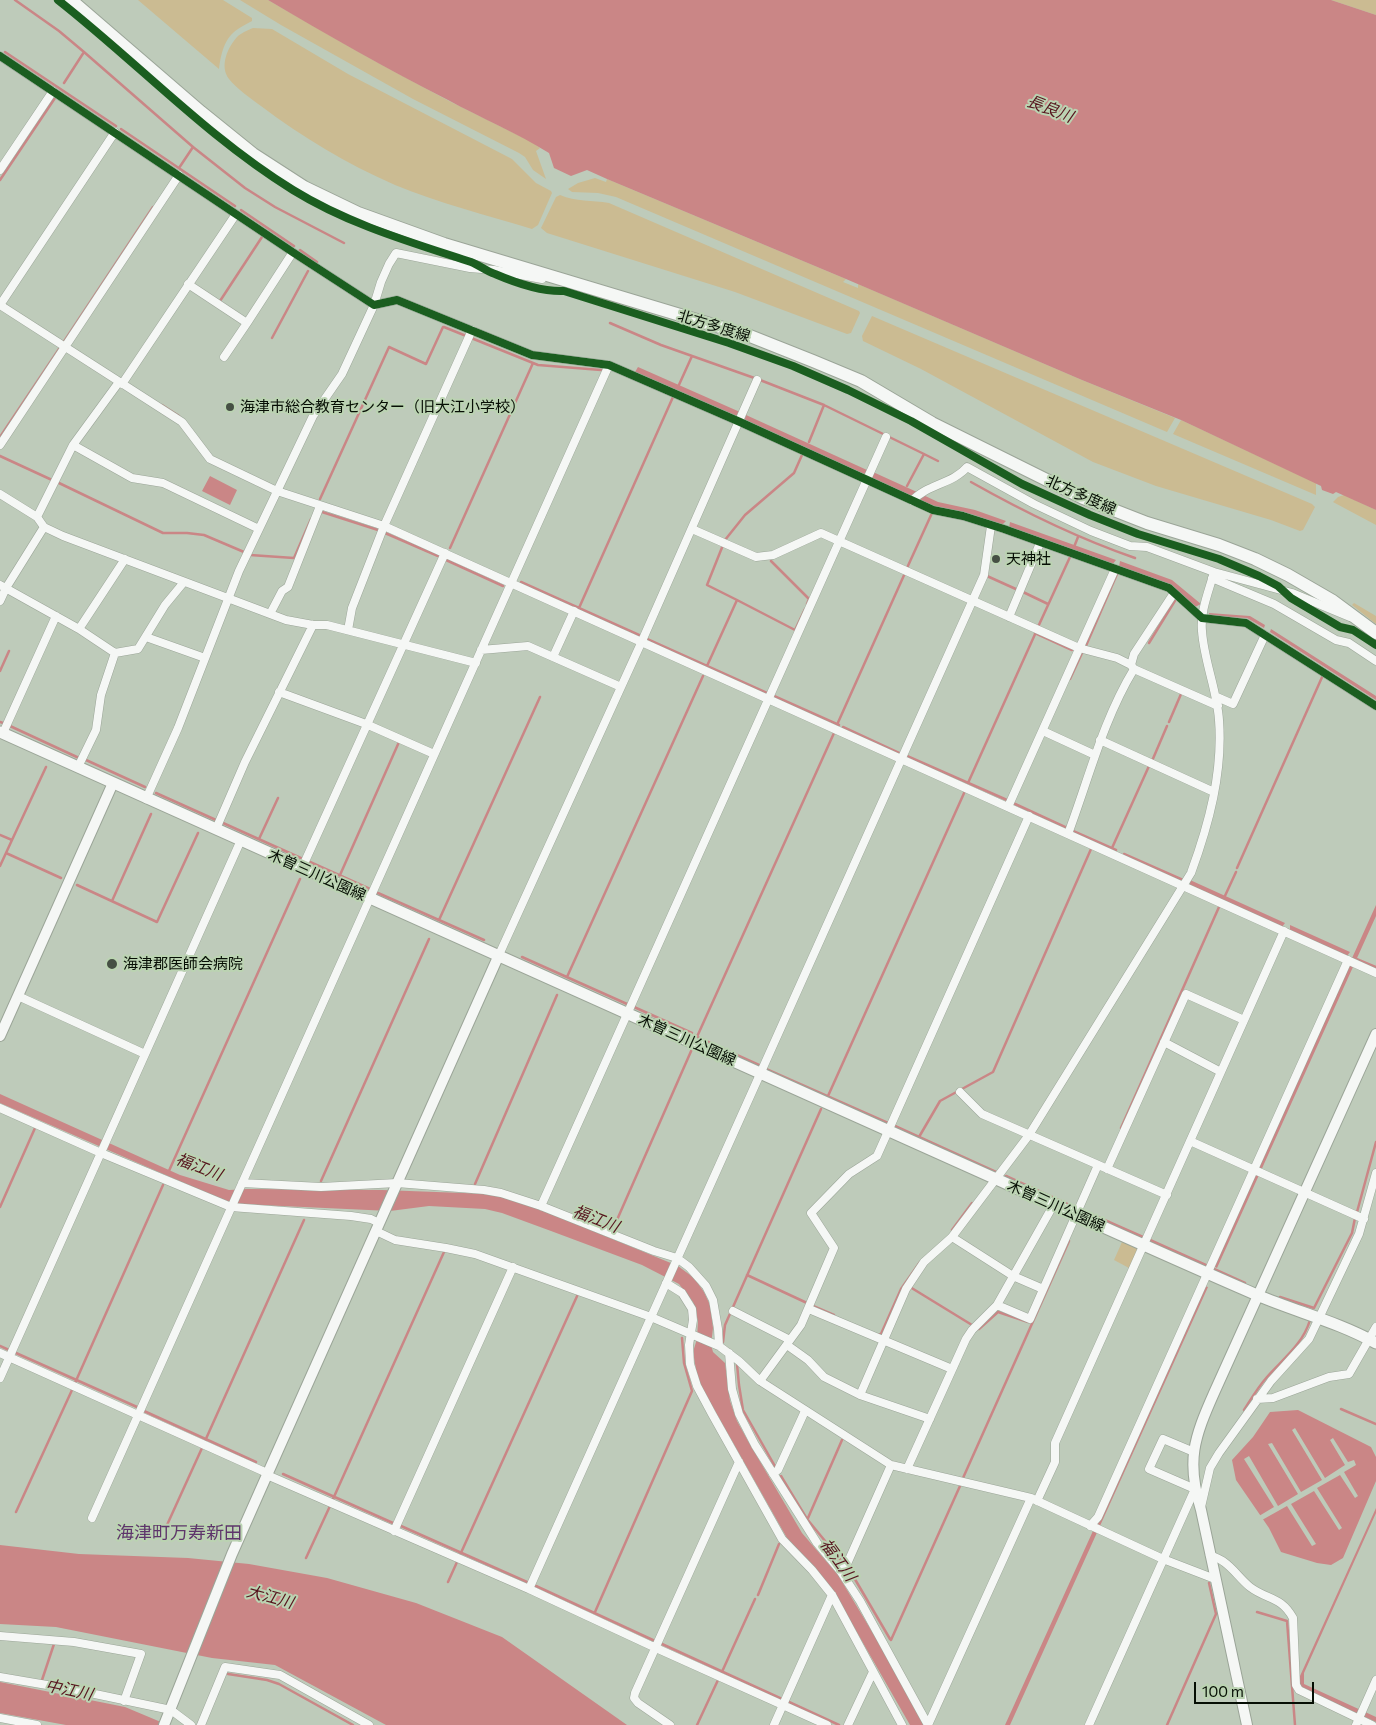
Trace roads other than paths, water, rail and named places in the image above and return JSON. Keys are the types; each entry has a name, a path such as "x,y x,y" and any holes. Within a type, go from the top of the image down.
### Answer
{"main road":[{"name":"北方多度線","path":"71,0 201,112 254,154 304,187 358,213 444,244 750,336 821,364 860,381 932,422 1083,498 1147,523 1220,545 1288,574 1327,597 1376,634"},
{"name":"木曽三川公園線","path":"2,733 498,957 761,1072 1207,1273 1259,1295 1320,1317 1372,1340"}],"street":[{"path":"0,56 374,304 397,300 470,335 532,355 610,365 933,510 963,516 1170,588 1202,618 1246,623 1376,706"},
{"path":"0,170 53,91"},
{"path":"115,132 0,305 182,422 210,458 277,491 384,526 1376,973"},
{"path":"0,445 179,176"},
{"path":"37,517 73,445 120,383 236,214"},
{"path":"224,358 293,252"},
{"path":"146,799 178,728 228,598 259,529 313,416 342,374 374,304 389,264 396,254 470,268 564,281"},
{"path":"188,284 247,323"},
{"path":"348,630 352,608 384,526 470,335"},
{"path":"92,1518 610,365"},
{"path":"168,1717 232,1554 267,1474 498,957 642,641 757,380"},
{"path":"540,1206 886,437"},
{"path":"73,445 132,478 162,483 259,529"},
{"path":"912,500 919,493 948,481 963,472 967,467 1034,504 1091,531 1130,546 1147,547 1213,575 1274,604 1336,640 1349,643 1376,661"},
{"path":"0,494 37,517 44,527 62,536 286,620 313,625 327,625 476,662"},
{"path":"270,614 282,591 288,587 320,506"},
{"path":"529,1589 984,575 991,526"},
{"path":"0,601 3,587 44,527"},
{"path":"692,529 756,557 773,555 821,533 1079,648 1117,658 1218,706"},
{"path":"1009,617 1040,543"},
{"path":"302,868 445,553"},
{"path":"79,629 125,559"},
{"path":"1008,807 1115,569"},
{"path":"1213,575 1292,594 1340,614 1358,619"},
{"path":"860,1395 906,1289 924,1262 952,1237 1029,1135 1191,872 1199,852 1219,771 1217,697 1202,631 1202,618 1213,575"},
{"path":"3,587 79,629 115,653 138,649 165,605 184,582"},
{"path":"1068,834 1100,740 1133,667 1134,654 1174,593"},
{"path":"553,657 574,611"},
{"path":"2,733 56,616"},
{"path":"216,829 245,762 313,625"},
{"path":"1217,697 1233,704 1265,634"},
{"path":"146,637 205,658"},
{"path":"481,650 528,646 621,687"},
{"path":"78,767 96,730 101,695 115,653"},
{"path":"279,692 366,724 434,754"},
{"path":"1043,731 1095,755"},
{"path":"1100,740 1214,792"},
{"path":"0,1036 113,783"},
{"path":"760,1381 801,1325 834,1248 811,1213 849,1174 877,1156 1029,816"},
{"path":"0,1378 241,840"},
{"path":"928,1725 1034,1500 1055,1462 1055,1443 1284,931"},
{"path":"1094,1527 1207,1273 1257,1171 1348,960"},
{"path":"1107,1169 1186,994 1244,1020"},
{"path":"18,996 145,1054"},
{"path":"1246,1723 1195,1489 1193,1476 1194,1452 1202,1420 1376,1034"},
{"path":"1164,1042 1221,1072"},
{"path":"960,1092 982,1114 1167,1195"},
{"path":"0,1108 232,1206 371,1219 380,1222 394,1240 465,1252 513,1267 651,1317 718,1346 729,1353 760,1381 892,1465 1034,1500 1164,1559 1215,1579"},
{"path":"1190,1141 1364,1219"},
{"path":"997,1305 1030,1319 1098,1165"},
{"path":"1201,1510 1210,1468 1219,1453 1271,1381 1309,1339 1356,1241 1376,1173"},
{"path":"241,1185 321,1188 397,1185 484,1190 540,1206 676,1259 697,1275 706,1286 713,1300 718,1329 718,1346"},
{"path":"907,1468 966,1339 972,1330 997,1305 1054,1204"},
{"path":"952,1237 1013,1276 1043,1289"},
{"path":"394,1530 513,1267"},
{"path":"667,1281 688,1300 692,1309 690,1364 697,1386 782,1539 812,1570 832,1595 902,1725"},
{"path":"809,1309 952,1369"},
{"path":"733,1311 788,1342 824,1377 860,1395 930,1419"},
{"path":"1257,1399 1273,1398 1329,1377 1349,1374 1372,1340 1376,1327"},
{"path":"0,1353 267,1474 529,1589 827,1725"},
{"path":"729,1353 732,1389 738,1414 816,1543 841,1572 860,1601 928,1725"},
{"path":"773,1474 778,1470 805,1411"},
{"path":"1194,1452 1163,1439 1149,1469 1195,1489"},
{"path":"670,1725 638,1703 634,1698 635,1693 739,1462"},
{"path":"841,1572 847,1564 892,1465"},
{"path":"1089,1725 1195,1489"},
{"path":"1210,1555 1224,1561 1250,1587 1260,1594 1280,1602 1288,1609 1293,1618 1296,1685 1299,1690 1359,1717 1372,1725"},
{"path":"774,1725 832,1595"},
{"path":"0,1636 74,1642 141,1654 124,1701"},
{"path":"201,1725 225,1668 280,1676 369,1725"},
{"path":"848,1725 873,1672"},
{"path":"0,1677 76,1690 124,1701 192,1725"},
{"path":"1359,1717 1376,1680"},
{"path":"0,1718 38,1725"}],"water":[{"name":"長良川","path":"268,0 1331,0 1376,15 1376,510 1336,492 1333,494 1322,490 1321,486 1181,420 1082,380 587,170 571,176 554,168 549,153 537,146 380,64"},
{"path":"638,367 740,412 737,417 635,372"},
{"path":"746,415 867,470 864,475 744,421"},
{"path":"873,472 917,492 912,497 871,478"},
{"path":"210,476 237,490 230,505 202,491"},
{"path":"921,494 938,502 975,510 1006,521 1002,525 974,515 937,508 918,500"},
{"path":"1010,522 1116,560 1112,565 1009,528"},
{"path":"1120,561 1172,580 1201,604 1195,607 1171,585 1119,567"},
{"path":"1209,613 1250,616 1265,625 1264,628 1247,618 1209,616"},
{"path":"1271,629 1376,696 1376,700 1270,632"},
{"path":"1190,880 1285,923 1282,927 1190,885"},
{"path":"1376,905 1376,916 1217,1268 1213,1266"},
{"path":"1290,925 1350,952 1347,956 1290,930"},
{"path":"0,1094 180,1175 229,1190 382,1190 490,1194 515,1200 547,1212 678,1266 694,1278 710,1305 713,1328 711,1345 713,1352 725,1363 730,1401 737,1421 802,1533 838,1575 880,1645 924,1725 910,1725 831,1587 787,1538 698,1381 693,1352 697,1339 698,1321 693,1302 679,1284 642,1265 502,1213 485,1209 429,1206 390,1211 239,1204 223,1200 0,1103"},
{"path":"1204,1286 1208,1287 1010,1725 1005,1725"},
{"path":"1298,1410 1371,1447 1376,1457 1376,1481 1343,1558 1331,1565 1317,1563 1281,1552 1269,1528 1236,1480 1232,1460 1253,1437 1270,1412"},
{"path":"1376,1508 1376,1513 1304,1673 1304,1684 1376,1717 1376,1722 1302,1688 1300,1676"},
{"name":"大江川","path":"0,1545 79,1554 188,1558 249,1564 327,1578 416,1603 502,1637 627,1725 386,1725 275,1665 212,1658 56,1627 0,1624"},
{"path":"0,1682 125,1707 168,1725 66,1725 0,1713"}],"waterway":[{"path":"15,0 59,31 84,52"},
{"path":"5,52 116,126"},
{"path":"64,83 84,52 193,147"},
{"path":"0,180 55,98"},
{"path":"121,129 235,206"},
{"path":"179,168 193,147 245,188 275,207 344,243"},
{"path":"63,343 153,207"},
{"path":"241,210 294,246"},
{"path":"220,301 262,237"},
{"path":"300,250 317,262"},
{"path":"272,338 308,271"},
{"path":"610,323 661,345 824,405 924,454"},
{"path":"320,499 389,347 426,364 443,327"},
{"path":"444,327 538,365 601,370"},
{"path":"0,437 59,349"},
{"path":"678,387 692,356"},
{"path":"450,548 533,363"},
{"path":"579,608 673,397"},
{"path":"162,405 179,416"},
{"path":"809,442 824,405"},
{"path":"907,486 924,454 938,461"},
{"path":"725,540 745,515 794,473 802,455"},
{"path":"0,456 52,480"},
{"path":"971,482 1051,524 1135,558"},
{"path":"59,483 163,533 204,535 244,552"},
{"path":"322,512 378,530"},
{"path":"907,568 932,513"},
{"path":"250,555 294,558 311,519"},
{"path":"385,533 438,556"},
{"path":"1074,547 1078,537"},
{"path":"707,666 737,600 707,585 723,545"},
{"path":"1038,627 1070,557"},
{"path":"446,560 503,586"},
{"path":"771,561 809,599 807,604"},
{"path":"836,727 905,573"},
{"path":"1085,648 1117,574"},
{"path":"987,576 1018,590"},
{"path":"521,582 639,635"},
{"path":"1023,592 1048,604"},
{"path":"1149,643 1176,599"},
{"path":"737,600 795,630 805,609"},
{"path":"968,783 1036,632"},
{"path":"1035,633 1072,650"},
{"path":"647,639 767,693"},
{"path":"0,671 9,651"},
{"path":"1070,679 1082,653"},
{"path":"1237,868 1323,675"},
{"path":"567,977 703,676"},
{"path":"1169,722 1181,694"},
{"path":"774,696 839,725"},
{"path":"439,920 540,697"},
{"path":"10,726 79,758"},
{"path":"1152,761 1167,726"},
{"path":"843,727 899,753"},
{"path":"696,1039 834,733"},
{"path":"340,875 399,742"},
{"path":"907,756 1007,800"},
{"path":"86,760 145,787"},
{"path":"1112,848 1149,766"},
{"path":"12,840 46,767"},
{"path":"828,1096 965,791"},
{"path":"156,793 216,820"},
{"path":"259,839 278,798"},
{"path":"1013,803 1065,827"},
{"path":"112,901 151,814"},
{"path":"223,823 303,859"},
{"path":"1073,831 1116,850"},
{"path":"77,885 157,922 198,833"},
{"name":"福江川","path":"0,835 12,840 0,866"},
{"path":"919,1137 940,1101 993,1072 1091,849"},
{"path":"6,853 61,878"},
{"path":"1124,854 1183,880"},
{"path":"310,862 370,889"},
{"path":"1224,898 1236,872"},
{"path":"168,1173 300,879"},
{"path":"378,893 484,940"},
{"path":"1121,1128 1219,907"},
{"path":"321,1181 429,939"},
{"path":"522,957 627,1004"},
{"path":"1354,958 1376,967"},
{"path":"475,1184 557,995"},
{"path":"634,1007 692,1033"},
{"path":"695,1035 759,1065"},
{"path":"613,1229 692,1049"},
{"path":"766,1069 888,1123"},
{"path":"723,1342 725,1325 821,1109"},
{"path":"895,1126 996,1172"},
{"path":"0,1207 35,1128"},
{"path":"1357,1212 1376,1142"},
{"path":"1006,1176 1076,1208"},
{"path":"75,1383 163,1185"},
{"path":"952,1230 972,1203"},
{"path":"1084,1211 1143,1237"},
{"path":"1280,1297 1314,1308 1352,1233 1355,1218"},
{"path":"205,1441 304,1220"},
{"path":"1150,1240 1208,1266"},
{"path":"963,1478 1069,1241"},
{"path":"333,1499 444,1252"},
{"path":"878,1335 881,1334 901,1289 920,1262"},
{"path":"1214,1269 1245,1283"},
{"path":"747,1275 807,1303"},
{"path":"910,1287 972,1325"},
{"path":"460,1555 578,1294"},
{"path":"813,1306 834,1315"},
{"path":"978,1329 998,1312 1028,1322"},
{"path":"1244,1410 1264,1381 1298,1344 1310,1320"},
{"path":"595,1612 692,1391 684,1363 682,1338"},
{"path":"0,1346 9,1350"},
{"path":"16,1353 137,1407"},
{"path":"737,1364 743,1410 776,1468"},
{"path":"16,1512 72,1390"},
{"path":"1341,1409 1376,1424"},
{"path":"144,1411 256,1462"},
{"path":"808,1518 842,1440"},
{"path":"167,1525 202,1448"},
{"path":"283,1474 393,1523"},
{"path":"781,1476 807,1519 844,1564"},
{"path":"891,1640 960,1486"},
{"path":"306,1558 330,1506"},
{"path":"401,1526 527,1582"},
{"path":"758,1595 779,1544"},
{"path":"448,1582 457,1562"},
{"path":"849,1569 890,1639"},
{"path":"1167,1725 1216,1614 1209,1583"},
{"path":"536,1586 655,1641"},
{"path":"721,1674 755,1599"},
{"path":"1257,1612 1287,1621 1295,1725"},
{"name":"中江川","path":"42,1680 54,1644"},
{"path":"662,1644 782,1699"},
{"path":"228,1674 267,1680 279,1684 353,1725"},
{"path":"697,1725 718,1680"},
{"path":"789,1702 839,1725"}],"place":[{"name":"海津市総合教育センター（旧大江小学校）","path":"230,407"},
{"name":"天神社","path":"996,559"},
{"name":"海津郡医師会病院","path":"112,964"}],"district":[{"name":"海津町万寿新田","path":"179,1533"}]}
